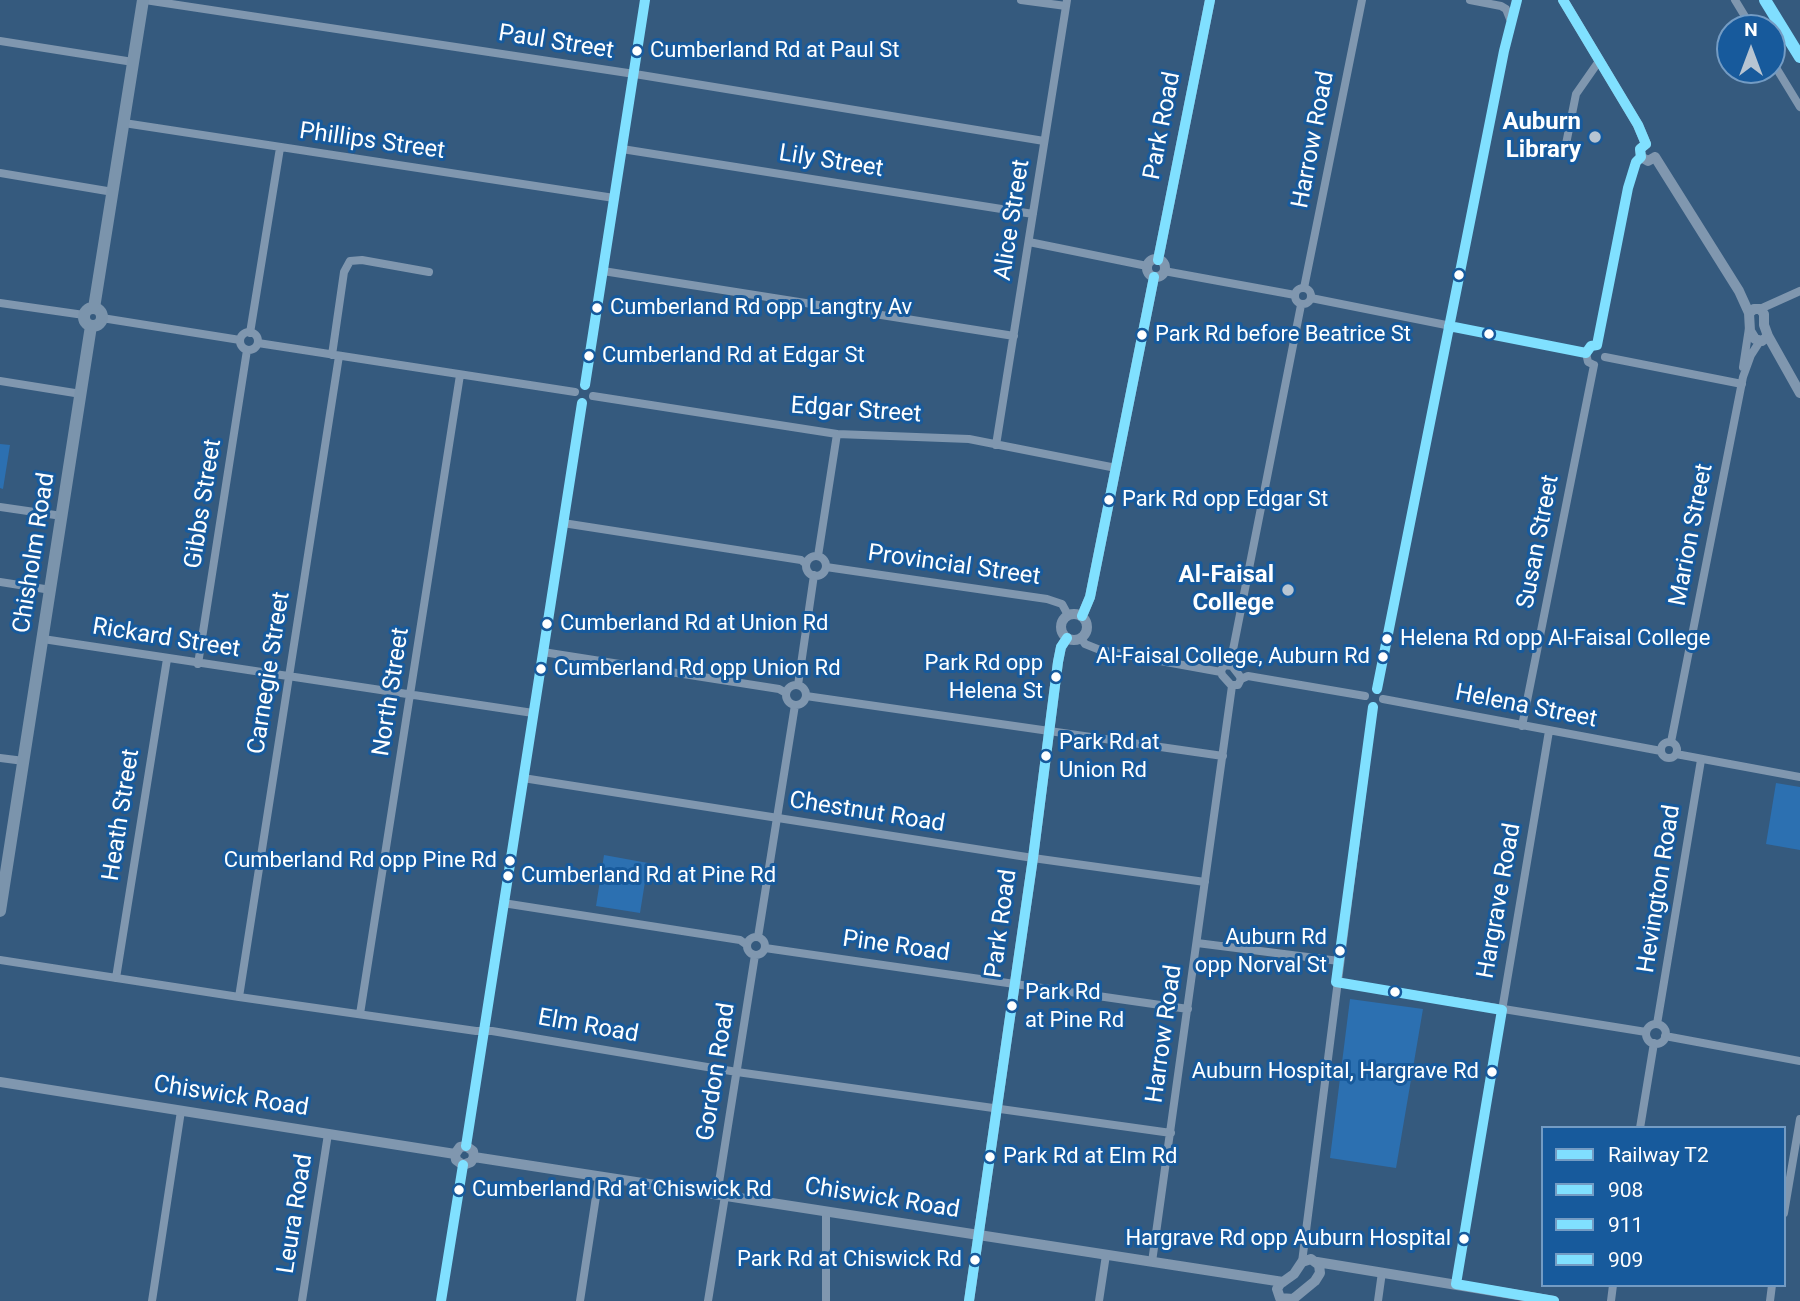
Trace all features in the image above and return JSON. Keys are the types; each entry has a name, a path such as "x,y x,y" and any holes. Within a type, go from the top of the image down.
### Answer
{"main road":[{"name":"Chisholm Road","path":"0,911 144,0"}],"street":[{"name":"Paul Street","path":"144,0 1044,141"},
{"path":"585,385 645,0"},
{"path":"1021,0 1066,3"},
{"name":"Park Road","path":"1158,260 1210,0"},
{"name":"Harrow Road","path":"1304,288 1362,0"},
{"path":"1470,0 1506,9 1510,22"},
{"path":"1377,689 1510,22 1517,0"},
{"path":"1563,0 1638,125 1646,144"},
{"name":"Alice Street","path":"996,445 1066,3"},
{"path":"0,41 134,62"},
{"path":"1566,144 1576,94 1599,61"},
{"path":"1786,84 1800,107"},
{"name":"Phillips Street","path":"124,123 614,198"},
{"path":"1641,157 1640,149 1646,144 1657,148 1656,157 1739,291 1757,312 1763,339 1780,359 1800,393"},
{"path":"250,332 281,148"},
{"name":"Lily Street","path":"622,149 1033,214"},
{"path":"1641,157 1648,161 1656,157"},
{"path":"1597,345 1629,188 1636,162 1641,157"},
{"path":"0,173 113,192"},
{"path":"1029,242 1147,266"},
{"name":"Carnegie Street","path":"239,997 289,678 335,355 344,272 350,261 362,260 429,272"},
{"path":"1082,616 1068,615 1061,626 1067,638 1081,638 1087,627 1082,616 1090,597 1159,274 1164,265 1153,260 1147,266"},
{"path":"1147,266 1148,272 1295,295"},
{"path":"603,271 1014,336"},
{"path":"1304,288 1309,291 1311,298 1308,303 1301,304 1295,300 1295,295 1299,289 1304,288"},
{"path":"1763,339 1752,336 1749,327 1757,312 1800,291"},
{"path":"1311,298 1586,353"},
{"path":"0,303 240,340"},
{"path":"1230,665 1301,304"},
{"name":"Marion Street","path":"1671,742 1742,381 1749,327"},
{"path":"250,332 256,336 258,343 254,349 247,350 241,347 240,340 244,334 250,332"},
{"name":"Marion Street","path":"1742,381 1751,355 1763,339"},
{"path":"258,343 575,392"},
{"path":"1597,345 1605,351 1605,357 1602,362 1594,365 1588,362 1586,353 1589,348 1597,345"},
{"name":"Gibbs Street","path":"198,664 247,350"},
{"path":"1605,357 1742,381"},
{"name":"Susan Street","path":"1522,726 1594,365"},
{"name":"North Street","path":"360,1014 460,375"},
{"path":"0,381 81,394"},
{"path":"582,403 576,398 575,392 585,385"},
{"path":"582,403 590,401 593,396 590,388 585,385"},
{"name":"Edgar Street","path":"593,396 837,434 939,436 1116,468"},
{"path":"466,1146 582,403"},
{"path":"818,556 837,434"},
{"path":"0,507 62,516"},
{"path":"563,523 801,560 806,564"},
{"path":"818,556 825,561 826,567 823,573 814,575 807,570 806,564 809,558 818,556"},
{"name":"Provincial Street","path":"826,567 1047,599 1062,604 1068,615"},
{"path":"797,685 814,575"},
{"path":"0,582 51,590"},
{"name":"Park Road","path":"968,1301 1033,858 1058,662 1061,647 1067,638"},
{"path":"1081,638 1085,644 1100,650 1221,672 1232,686 1238,685 1241,679 1248,676 1365,696"},
{"name":"Rickard Street","path":"43,639 533,713"},
{"path":"543,652 779,689 786,693"},
{"name":"Heath Street","path":"116,978 167,659"},
{"path":"1221,672 1223,667 1230,665"},
{"path":"1230,665 1240,674 1241,679"},
{"path":"797,685 803,688 806,696 803,702 794,705 787,700 786,693 791,686 797,685"},
{"name":"Harrow Road","path":"1152,1262 1232,686"},
{"path":"1365,696 1368,691 1377,689"},
{"path":"1365,696 1368,704 1378,706 1383,699 1377,689"},
{"path":"806,696 1223,756"},
{"name":"Helena Street","path":"1383,699 1661,751"},
{"path":"758,937 794,705"},
{"path":"1317,1262 1320,1273 1315,1281 1296,1297 1282,1300 1278,1296 1277,1289 1294,1274 1302,1262 1373,707"},
{"name":"Hargrave Road","path":"1455,1284 1549,731"},
{"path":"1676,754 1677,747 1671,742 1664,744 1661,751 1668,758 1676,754 1800,777"},
{"path":"0,758 24,761"},
{"name":"Hevington Road","path":"1657,1024 1701,760"},
{"name":"Chestnut Road","path":"523,778 1033,858 1205,882"},
{"path":"503,903 740,940 755,955 765,948 764,942 758,937"},
{"path":"747,945 751,939 758,937"},
{"path":"1197,943 1339,961"},
{"name":"Pine Road","path":"765,948 1188,1009"},
{"name":"Gordon Road","path":"708,1301 755,955"},
{"name":"Elm Road","path":"0,960 484,1031 737,1072 1171,1133"},
{"path":"1336,982 1646,1032"},
{"path":"1657,1024 1664,1028 1665,1036 1662,1041 1654,1043 1647,1038 1646,1032 1651,1025 1657,1024"},
{"path":"1665,1036 1800,1061"},
{"path":"1640,1126 1654,1043"},
{"name":"Chiswick Road","path":"0,1082 455,1154"},
{"path":"152,1301 181,1111"},
{"path":"1786,1201 1800,1119"},
{"name":"Leura Road","path":"302,1301 328,1134"},
{"path":"466,1146 471,1149 474,1157 471,1162 463,1165 456,1160 455,1154 460,1147 466,1146"},
{"name":"Chiswick Road","path":"474,1157 1283,1282"},
{"path":"441,1301 463,1165"},
{"path":"580,1301 599,1177"},
{"path":"826,1212 826,1301"},
{"path":"1099,1301 1106,1255"},
{"path":"1302,1262 1311,1259 1455,1284 1516,1298 1554,1301"},
{"path":"1378,1301 1382,1272"}],"shaded area":[{"path":"0,444 10,445 3,489 0,488"},
{"path":"1776,783 1800,787 1800,850 1766,844"},
{"path":"604,855 648,863 640,913 596,906"},
{"path":"1350,999 1423,1009 1396,1168 1330,1158"}],"rail line":[{"name":"T2","path":"1765,0 1800,57"}],"transit line":[{"name":"909","path":"585,385 645,0"},
{"name":"911","path":"1158,260 1210,0"},
{"name":"908","path":"1377,689 1504,51 1517,0"},
{"name":"908","path":"1449,326 1586,353 1591,346 1597,345 1628,188 1636,162 1641,157 1640,149 1646,144 1638,125 1563,0"},
{"name":"911","path":"1082,616 1090,597 1154,277"},
{"name":"909","path":"466,1146 582,403"},
{"name":"911","path":"969,1301 1033,858 1058,662 1061,647 1067,638"},
{"name":"908","path":"1336,982 1373,707"},
{"name":"908","path":"1336,982 1502,1010"},
{"name":"908","path":"1456,1284 1502,1010"},
{"name":"909","path":"441,1301 463,1165"},
{"name":"908","path":"1456,1284 1554,1301"}],"place":[{"name":"Cumberland Rd at Paul St","path":"637,51"},
{"name":"Auburn Library","path":"1595,137"},
{"name":"Cumberland Rd opp Langtry Av","path":"597,308"},
{"name":"Park Rd before Beatrice St","path":"1142,335"},
{"name":"Cumberland Rd at Edgar St","path":"589,356"},
{"name":"Park Rd opp Edgar St","path":"1109,500"},
{"name":"Al-Faisal College","path":"1288,590"},
{"name":"Cumberland Rd at Union Rd","path":"547,624"},
{"name":"Helena Rd opp Al-Faisal College","path":"1387,639"},
{"name":"Al-Faisal College, Auburn Rd","path":"1383,657"},
{"name":"Cumberland Rd opp Union Rd","path":"541,669"},
{"name":"Park Rd opp Helena St","path":"1056,677"},
{"name":"Park Rd at Union Rd","path":"1046,756"},
{"name":"Cumberland Rd opp Pine Rd","path":"510,861"},
{"name":"Cumberland Rd at Pine Rd","path":"508,876"},
{"name":"Auburn Rd opp Norval St","path":"1340,951"},
{"name":"Park Rd at Pine Rd","path":"1012,1006"},
{"name":"Auburn Hospital, Hargrave Rd","path":"1492,1072"},
{"name":"Park Rd at Elm Rd","path":"990,1157"},
{"name":"Cumberland Rd at Chiswick Rd","path":"459,1190"},
{"name":"Hargrave Rd opp Auburn Hospital","path":"1464,1239"},
{"name":"Park Rd at Chiswick Rd","path":"975,1260"}]}
